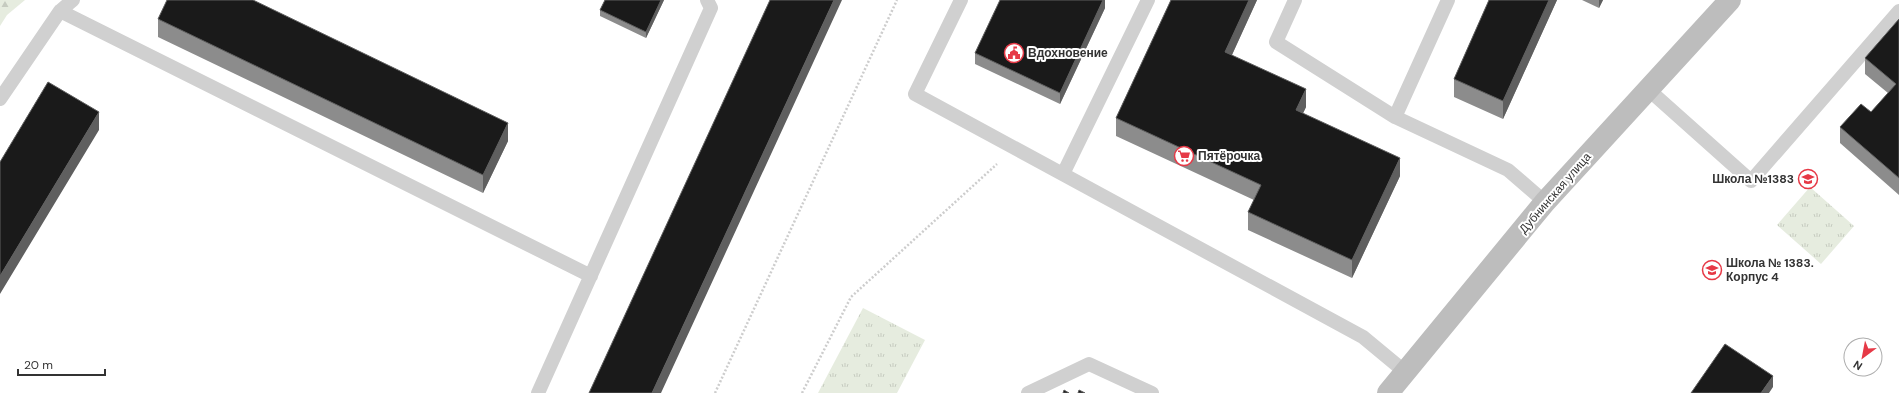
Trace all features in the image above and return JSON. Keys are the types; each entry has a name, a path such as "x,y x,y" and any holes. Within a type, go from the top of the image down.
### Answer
{"main road":[{"name":"Дубнинская улица","path":"1388,393 1404,371 1546,202 1730,0"}],"lane":[{"path":"0,99 60,11 73,0"},
{"path":"538,393 711,8 707,0"},
{"path":"961,0 915,94 1363,337 1404,371"},
{"path":"1063,174 1148,0"},
{"path":"1295,0 1276,42 1395,117 1508,170 1546,202"},
{"path":"1395,117 1448,0"},
{"path":"60,11 590,276"},
{"path":"1649,90 1750,180 1899,11"},
{"path":"1028,393 1089,364 1152,393"}],"path":[{"path":"715,393 897,0"},
{"path":"802,393 851,297 1015,148"}],"green space":[{"path":"0,0 25,0 7,15 0,26"},
{"path":"1810,187 1854,226 1821,264 1777,225"},
{"path":"863,308 925,340 897,393 818,393"}],"building":[{"path":"167,0 253,0 508,123 483,175 158,19"},
{"path":"605,0 661,0 646,32 600,10"},
{"path":"770,0 834,0 652,393 589,393"},
{"path":"1000,0 1103,0 1060,93 975,53"},
{"path":"1171,0 1249,0 1225,52 1306,89 1296,110 1400,158 1352,260 1248,212 1261,185 1116,118"},
{"path":"1489,0 1549,0 1503,101 1454,79"},
{"path":"1899,19 1899,178 1840,127 1861,104 1871,112 1896,84 1865,58"},
{"path":"48,82 99,112 0,276 0,162"},
{"path":"1725,344 1773,376 1761,393 1691,393"},
{"path":"1079,390 1085,393 1078,393"}],"place":[{"name":"Вдохновение","path":"1014,53"},
{"name":"Пятёрочка","path":"1184,156"},
{"name":"Школа №1383","path":"1808,179"},
{"name":"Школа № 1383. Корпус 4","path":"1712,270"}]}
